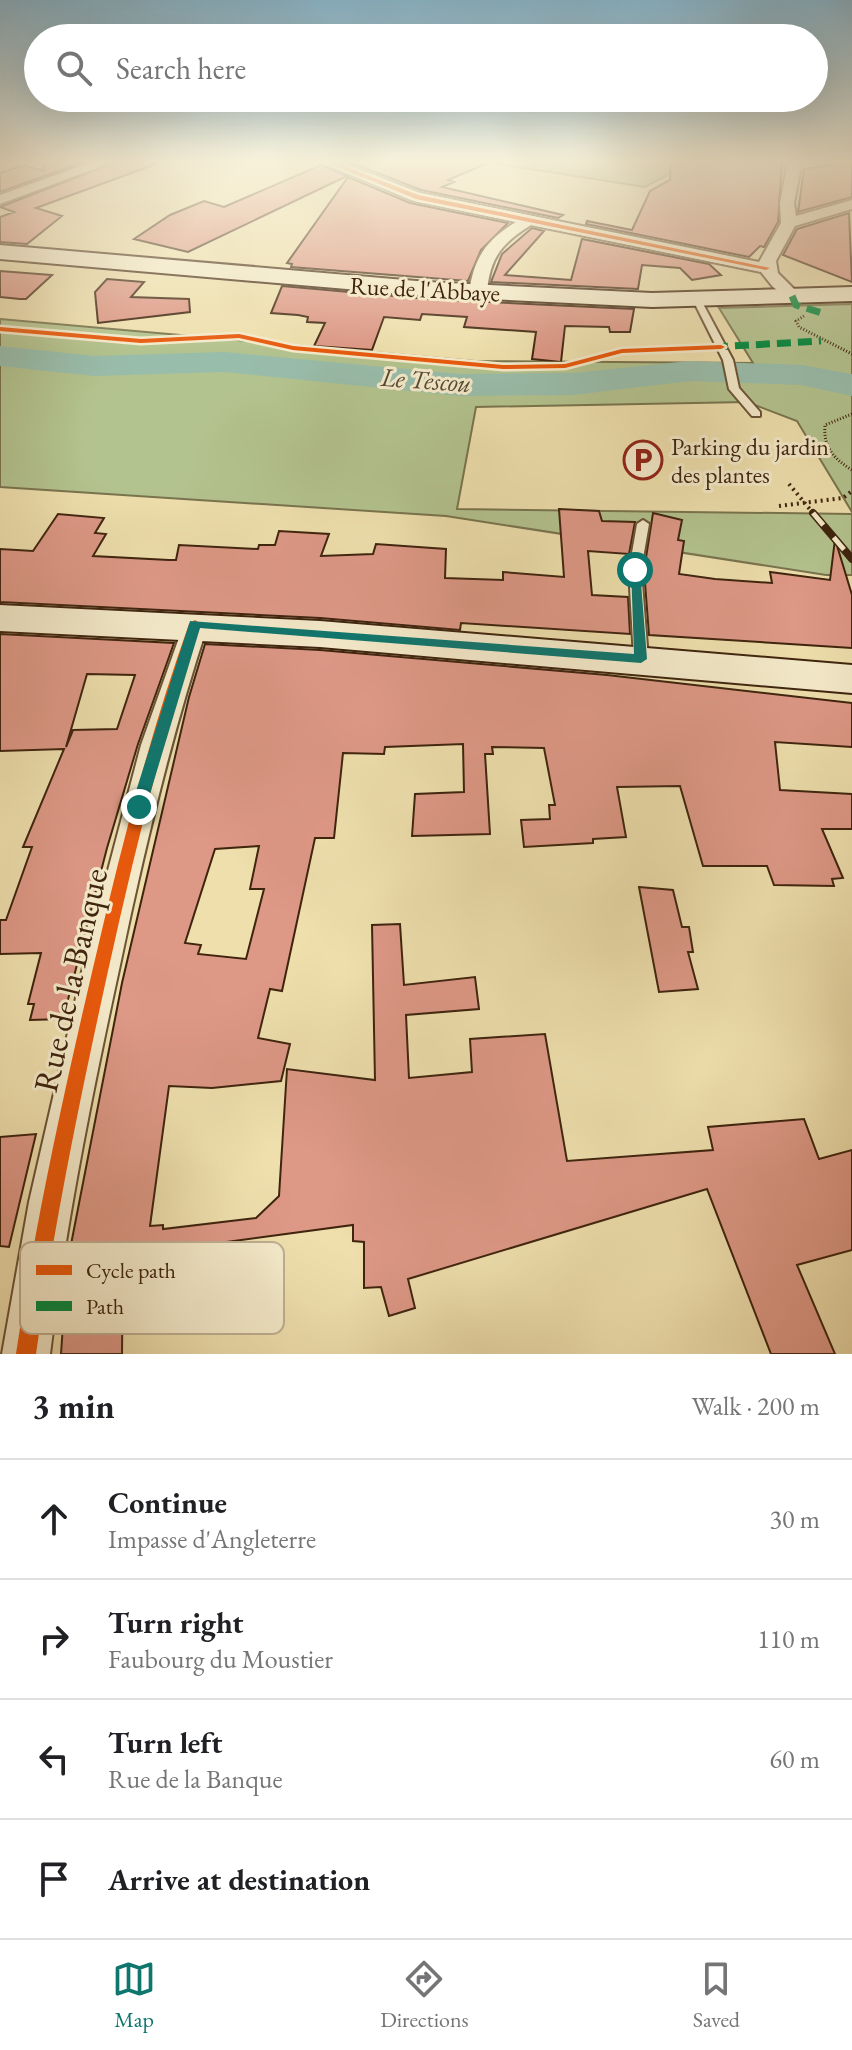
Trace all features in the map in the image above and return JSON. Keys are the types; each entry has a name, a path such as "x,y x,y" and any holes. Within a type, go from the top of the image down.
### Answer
{"main road":[{"name":"Rue de l'Abbaye","path":"0,252 132,262 339,284 478,292 697,300 852,294"},
{"path":"0,618 195,624 852,679"}],"street":[{"path":"478,292 480,263 493,242 522,224"},
{"path":"550,224 766,268 792,296"},
{"path":"766,268 766,259 781,242 786,224"},
{"name":"Rue de la Banque","path":"43,1242 75,1079 139,807 195,624"},
{"name":"Rue de la Banque","path":"26,1354 29,1334"}],"lane":[{"path":"697,300 728,360 734,389 756,414"},
{"path":"641,659 635,570 643,524"}],"path":[{"path":"812,315 796,321 799,327 852,354"},
{"path":"852,414 825,425 822,438 830,454 852,470"},
{"path":"789,484 813,513"},
{"path":"779,506 843,498 852,491"}],"green space":[{"path":"852,304 852,512 797,421 747,402 476,407 457,509 852,514 852,575 826,575 446,516 0,487 0,319 475,361 753,363 719,308"}],"building":[{"path":"0,224 52,224 27,244 0,242"},
{"path":"156,224 246,224 188,252 134,239"},
{"path":"315,224 507,224 481,250 468,281 291,267 292,264 287,263"},
{"path":"587,224 632,230 635,224 777,224 764,247 760,246 749,257"},
{"path":"813,224 849,224 852,282 783,255 797,229"},
{"path":"532,228 544,231 505,275 571,280 582,239 709,264 721,275 692,280 680,268 642,265 638,289 491,282 502,254"},
{"path":"0,271 52,275 26,299 20,299 0,297"},
{"path":"107,279 144,282 131,297 189,299 190,312 98,323 95,292"},
{"path":"282,286 428,299 634,309 630,332 610,332 609,327 565,326 561,362 532,359 536,332 464,327 467,317 422,314 420,320 384,317 372,350 314,346 325,323 307,322 308,317 298,315 271,313"},
{"path":"559,509 599,511 602,521 635,522 629,554 588,551 592,595 628,597 630,634 461,623 460,630 320,618 0,602 0,549 33,551 58,514 104,518 95,533 106,534 93,556 176,560 179,545 258,549 259,545 275,545 279,531 329,534 321,556 373,554 376,544 446,549 445,578 503,580 503,572 564,577"},
{"path":"653,513 682,520 678,540 684,541 679,574 772,583 770,572 830,580 835,539 852,595 852,648 649,635 644,570"},
{"path":"0,634 174,643 138,744 107,848 63,1019 30,1020 34,1004 28,1004 41,953 0,954 0,920 6,920 32,847 23,847 64,749 0,751","holes":["87,674 135,675 117,729 73,730 66,747"]},
{"path":"205,644 320,650 607,675 852,703 852,747 775,742 780,790 852,794 852,829 822,829 843,878 832,879 834,886 774,885 767,866 703,866 680,786 617,787 626,837 593,839 593,843 524,847 521,820 550,819 549,805 555,805 544,748 492,747 493,754 485,754 490,834 412,836 415,794 464,792 463,744 385,747 384,754 343,753 334,838 315,838 282,991 270,989 258,1038 290,1044 281,1081 212,1088 169,1086 150,1226 163,1225 163,1229 256,1218 279,1196 287,1069 375,1080 372,925 400,924 404,985 475,977 479,1009 406,1015 409,1078 472,1072 470,1039 545,1034 567,1161 713,1150 708,1127 804,1119 819,1159 852,1150 852,1250 797,1265 835,1354 771,1354 707,1189 408,1279 415,1308 389,1316 381,1287 364,1288 364,1242 353,1241 353,1225 227,1242 71,1242 122,983 189,697","holes":["259,846 250,889 264,889 246,959 198,954 201,945 185,943 215,849"]},
{"path":"639,887 673,890 682,927 689,927 693,952 688,952 698,989 659,992"},
{"path":"36,1134 9,1247 0,1246 0,1137"},
{"path":"62,1334 122,1334 122,1354 61,1354"}],"waterway":[{"name":"Le Tescou","path":"0,356 94,366 225,362 460,385 574,384 689,371 801,375 852,385"}],"railway":[{"path":"813,513 852,559"}],"marked path":[{"path":"792,296 796,305 822,313"},
{"path":"714,347 821,341"}],"cycle path":[{"path":"550,224 766,268"},
{"path":"0,329 141,341 239,336 293,348 503,367 565,366 622,351 721,347"},
{"path":"44,1242 71,1101 135,827 156,745 195,624"},
{"path":"26,1354 29,1334"}],"place":[{"name":"Parking du jardin des plantes","path":"643,460"}],"route":[{"path":"139,807 195,624 641,659 635,570"}]}
